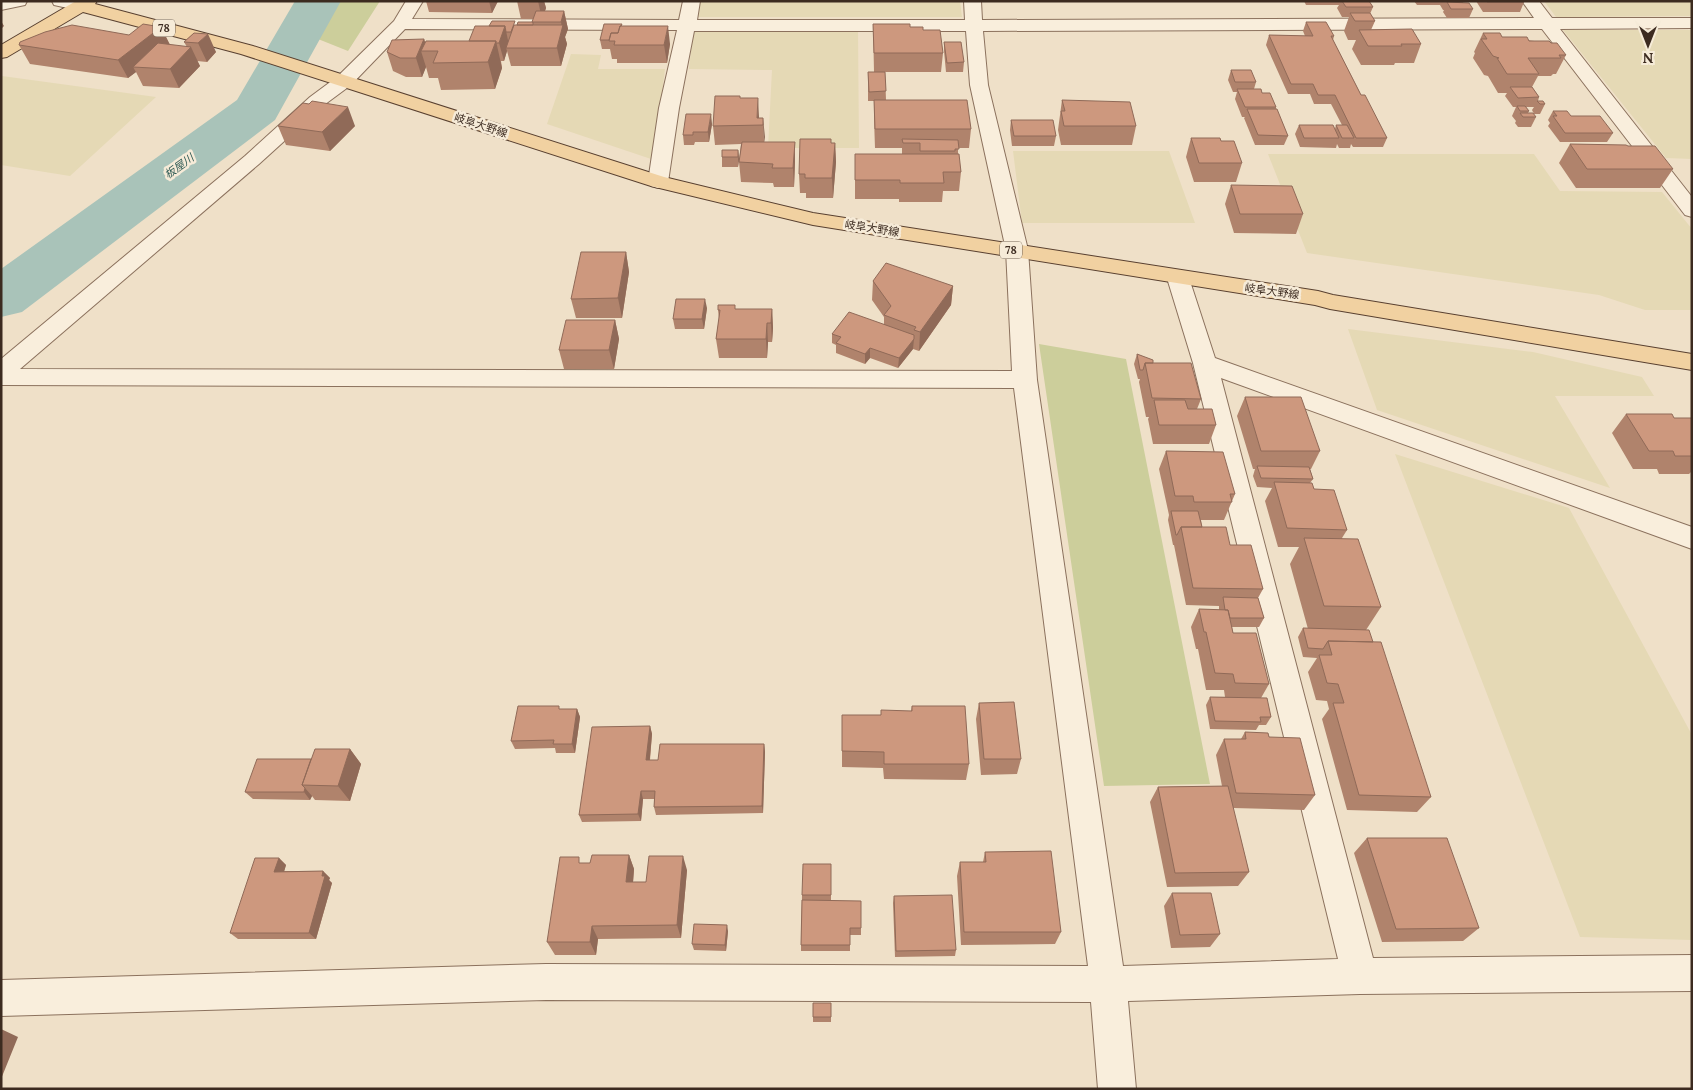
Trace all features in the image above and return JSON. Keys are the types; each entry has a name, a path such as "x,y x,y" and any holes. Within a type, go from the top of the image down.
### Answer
{"main road":[{"name":"岐阜大野線","path":"85,4 247,50 658,182 813,219 1017,250 1178,278 1318,298 1330,302 1692,362"},
{"path":"1,53 85,4"}],"street":[{"path":"1,5 18,1"},
{"path":"60,1 85,4"},
{"path":"1,372 252,160 317,101 337,79 400,24 416,1"},
{"path":"658,182 669,108 692,1"},
{"path":"972,1 979,86 1017,250 1026,380 1108,984 1117,1089"},
{"path":"1530,1 1692,212"},
{"path":"400,24 1692,23"},
{"path":"1178,278 1205,363 1360,976"},
{"path":"1205,363 1692,538"},
{"path":"1,377 1026,380"},
{"path":"1,998 546,982 1108,984 1360,976 1692,973"}],"shaded area":[{"path":"699,1 960,1 962,17 696,17"},
{"path":"1544,1 1692,1 1692,16 1556,17"},
{"path":"703,28 858,29 859,148 768,148 772,70 689,69 693,32"},
{"path":"1563,30 1692,30 1692,159 1666,158"},
{"path":"571,54 601,55 598,69 665,69 654,160 547,124"},
{"path":"1,76 156,97 70,176 1,165"},
{"path":"1013,151 1169,151 1195,223 1022,223"},
{"path":"1268,154 1534,154 1560,191 1662,192 1692,229 1692,310 1645,310 1599,295 1307,253"},
{"path":"1348,329 1533,352 1642,377 1654,396 1555,396 1610,488 1377,410"},
{"path":"1395,454 1569,508 1692,735 1692,940 1580,937"}],"green space":[{"path":"332,1 380,1 348,51 303,33"},
{"path":"1039,344 1126,359 1210,784 1104,786"}],"building":[{"path":"1342,1 1369,1 1373,7 1346,7"},
{"path":"1524,1 1524,2 1487,2"},
{"path":"1447,2 1469,3 1473,9 1451,9"},
{"path":"536,11 564,11 561,22 532,22"},
{"path":"1350,13 1370,13 1375,21 1355,21"},
{"path":"492,21 515,21 511,32 506,32 505,26 489,26"},
{"path":"518,22 533,22 533,25 517,25"},
{"path":"1306,22 1326,22 1334,36 1331,36 1361,95 1365,95 1387,138 1356,138 1335,95 1318,95 1313,84 1291,84 1269,35 1313,36"},
{"path":"143,24 161,27 118,60 19,45 20,42 45,32 72,25 129,35"},
{"path":"604,24 622,24 618,33 611,33 609,40 600,40"},
{"path":"873,24 910,24 910,27 923,27 923,30 940,30 943,53 874,53"},
{"path":"514,25 563,25 557,48 506,48"},
{"path":"475,26 505,26 499,43 496,43 496,41 469,41"},
{"path":"620,26 668,26 664,45 614,45 615,41 609,41 611,33 618,33"},
{"path":"1412,29 1421,44 1368,46 1359,30"},
{"path":"194,33 208,34 198,43 184,42"},
{"path":"1483,33 1500,33 1502,37 1527,37 1529,41 1557,43 1566,55 1559,55 1561,58 1528,58 1539,74 1507,74 1497,58 1499,58 1493,56 1481,39 1487,39"},
{"path":"424,39 416,58 400,58 387,52 392,40"},
{"path":"426,41 496,41 488,62 433,63 438,51 421,51"},
{"path":"944,42 961,42 964,62 947,63"},
{"path":"158,43 191,47 170,69 133,67"},
{"path":"1231,70 1251,70 1256,82 1235,82"},
{"path":"868,72 885,72 886,91 869,92"},
{"path":"1510,87 1532,87 1539,97 1518,98"},
{"path":"1237,89 1261,89 1262,93 1270,93 1276,107 1245,107"},
{"path":"715,96 758,98 757,118 763,118 763,125 713,126"},
{"path":"874,100 967,100 971,129 875,129"},
{"path":"1062,100 1130,102 1136,126 1064,126 1061,111 1065,111"},
{"path":"312,101 348,107 322,132 278,126 303,103 309,104"},
{"path":"1537,101 1543,101 1545,104 1540,104"},
{"path":"1517,106 1525,106 1529,111 1520,111"},
{"path":"1247,109 1277,109 1288,136 1258,135"},
{"path":"1553,111 1567,111 1571,116 1600,116 1613,133 1565,133 1553,116 1557,116"},
{"path":"1520,113 1533,113 1536,117 1523,117"},
{"path":"686,114 711,114 708,132 693,132 693,135 683,135"},
{"path":"1011,120 1053,120 1056,136 1014,136"},
{"path":"1299,125 1333,125 1339,138 1304,138"},
{"path":"1336,125 1347,125 1354,138 1342,138"},
{"path":"1191,138 1220,138 1221,141 1234,141 1242,163 1199,163"},
{"path":"800,139 831,139 831,143 835,143 832,178 805,178 805,174 799,174"},
{"path":"902,139 958,140 959,149 955,149 955,151 920,151 920,143 903,143"},
{"path":"742,142 795,142 793,168 772,168 773,164 739,162"},
{"path":"1570,144 1655,146 1673,169 1587,169"},
{"path":"722,150 738,150 738,157 722,157"},
{"path":"855,154 959,154 961,172 943,172 944,183 900,183 900,180 855,180"},
{"path":"1231,185 1292,186 1303,214 1240,214"},
{"path":"581,252 626,252 618,298 571,299"},
{"path":"886,263 953,286 920,332 914,330 916,327 884,315 891,306 873,281"},
{"path":"676,299 705,299 702,319 673,319"},
{"path":"718,305 735,305 735,309 772,309 771,323 767,323 766,339 716,339 720,310 718,310"},
{"path":"849,312 914,335 914,339 899,358 870,348 865,354 836,343 841,337 832,334"},
{"path":"566,320 615,320 609,350 559,350"},
{"path":"1137,354 1153,360 1153,363 1145,363 1143,370 1140,370"},
{"path":"1145,363 1191,363 1201,399 1152,398"},
{"path":"1245,397 1301,397 1320,451 1261,451"},
{"path":"1154,400 1185,400 1188,409 1212,409 1216,425 1159,425"},
{"path":"1626,414 1672,414 1674,418 1692,418 1692,456 1675,456 1673,451 1649,451"},
{"path":"1166,451 1223,452 1235,494 1230,494 1232,502 1194,502 1193,496 1175,496"},
{"path":"1257,466 1309,467 1313,479 1261,478"},
{"path":"1274,482 1312,483 1314,489 1334,490 1347,530 1287,528"},
{"path":"1171,511 1198,511 1202,527 1181,527 1176,535"},
{"path":"1181,527 1226,527 1230,545 1251,545 1263,589 1193,588"},
{"path":"1304,538 1358,539 1381,607 1324,606"},
{"path":"1223,597 1258,598 1264,618 1230,618 1228,610 1225,610"},
{"path":"1199,609 1228,610 1233,633 1256,633 1269,684 1235,683 1233,674 1215,673"},
{"path":"1303,628 1369,630 1373,642 1328,641 1323,649 1308,648"},
{"path":"1328,641 1381,642 1431,797 1359,795 1333,703 1344,703 1338,684 1327,683 1319,655 1332,655"},
{"path":"1210,697 1267,698 1271,717 1260,717 1261,722 1215,721"},
{"path":"1014,702 1021,759 984,759 979,703"},
{"path":"518,706 559,706 559,709 577,709 572,744 553,744 554,740 511,741"},
{"path":"912,706 965,706 969,764 884,764 884,752 842,751 842,715 881,715 881,710 912,711"},
{"path":"650,726 646,760 658,760 660,744 764,744 762,806 654,807 655,791 641,791 638,814 579,815 592,727"},
{"path":"1245,732 1268,733 1269,737 1300,738 1315,795 1236,793 1224,739 1246,739"},
{"path":"315,749 350,749 338,786 302,785"},
{"path":"257,759 311,759 302,785 305,788 304,792 245,792"},
{"path":"1228,786 1249,872 1175,873 1158,787"},
{"path":"1367,838 1447,838 1479,928 1396,929"},
{"path":"1051,851 1061,932 964,932 960,862 986,862 985,852"},
{"path":"592,855 629,855 626,882 646,882 649,856 683,856 677,925 592,926 590,942 547,942 560,857 579,857 579,863 590,863"},
{"path":"255,858 279,858 274,872 323,871 322,876 325,876 309,933 230,933"},
{"path":"803,864 831,864 831,895 802,895"},
{"path":"1172,893 1211,893 1220,934 1180,935"},
{"path":"952,895 956,950 896,951 894,896"},
{"path":"802,900 861,901 861,928 850,928 850,945 801,945"},
{"path":"694,924 727,925 725,945 692,944"},
{"path":"813,1003 831,1003 831,1017 813,1017"}],"waterway":[{"name":"板屋川","path":"1,298 257,109 312,10 319,1"}]}
